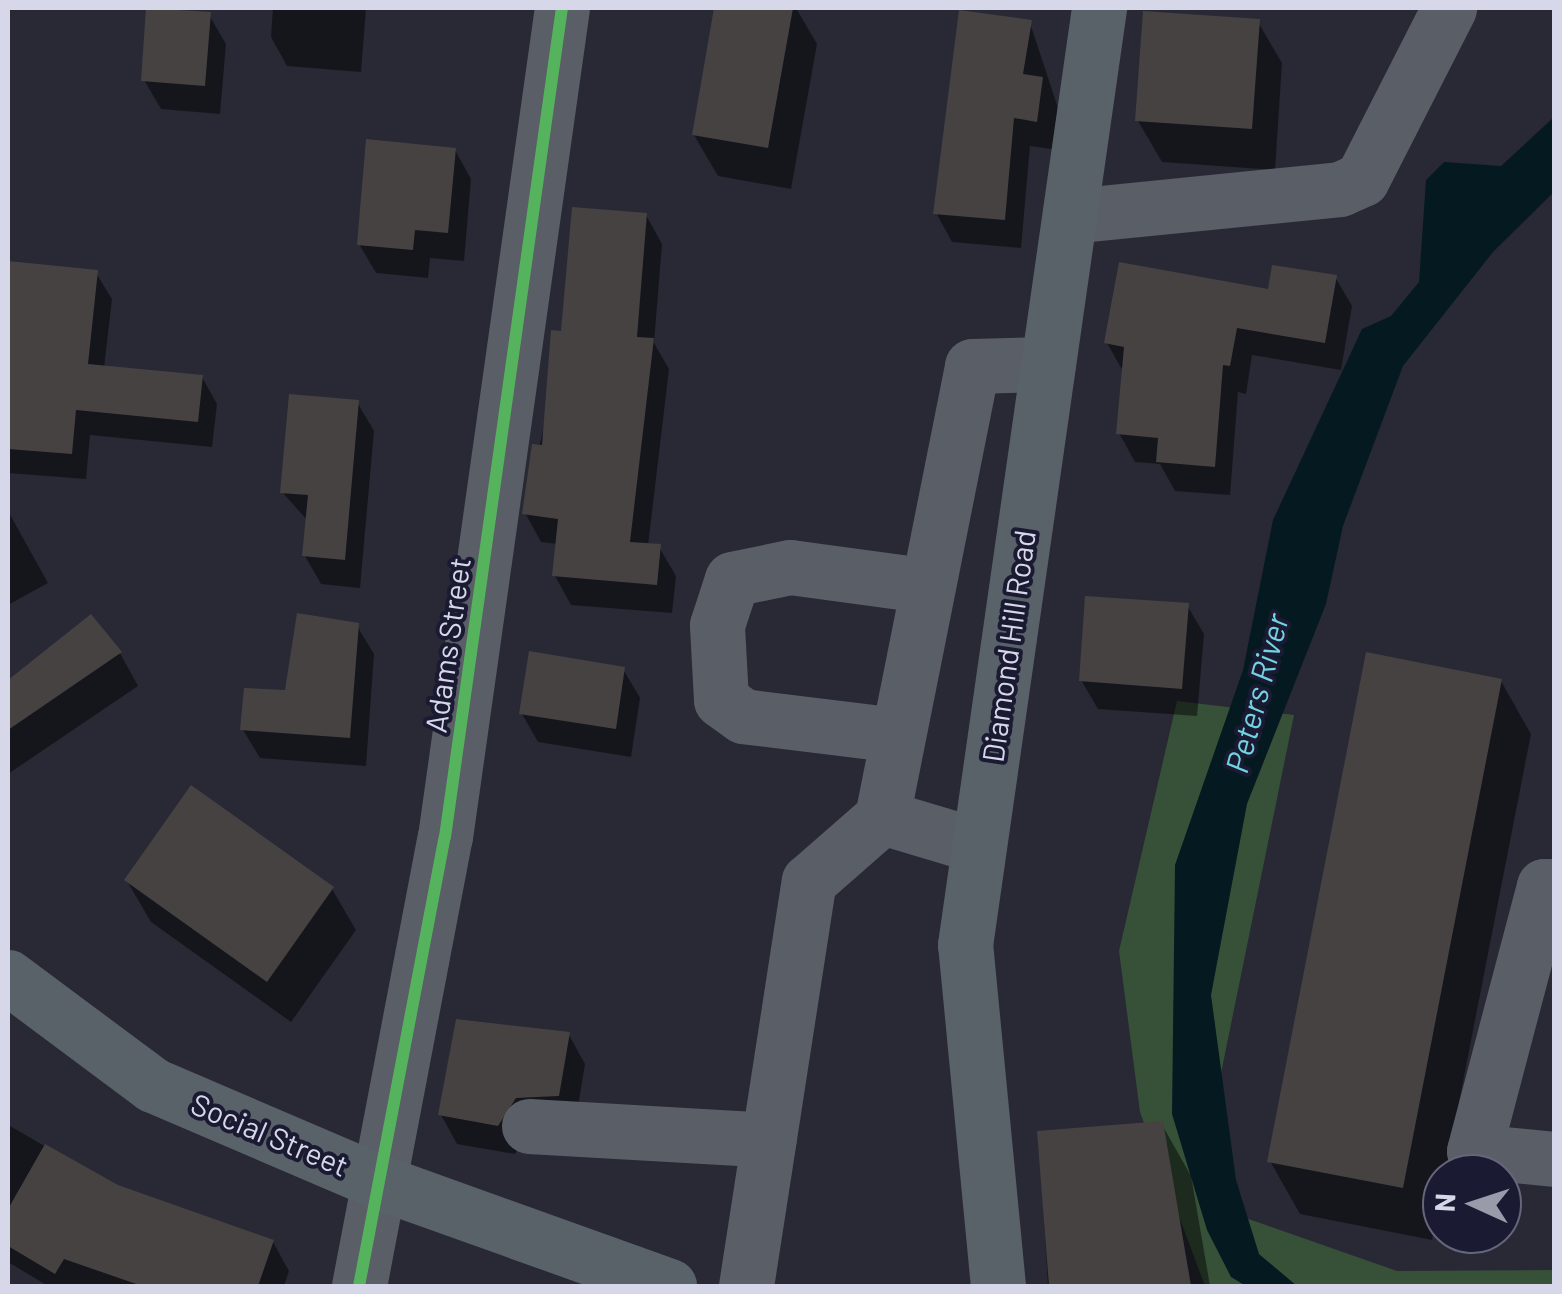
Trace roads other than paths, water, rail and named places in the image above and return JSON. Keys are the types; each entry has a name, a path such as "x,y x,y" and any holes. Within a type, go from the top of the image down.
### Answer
{"main road":[{"name":"Diamond Hill Road","path":"998,1286 965,944 1100,8"},
{"name":"Social Street","path":"8,977 153,1085 382,1183 669,1286"}],"street":[{"name":"Adams Street","path":"360,1286 445,837 562,8"},
{"path":"1070,216 1340,189 1362,179 1450,8"},
{"path":"746,1286 809,880 882,816 923,585 972,366 1048,364"},
{"path":"897,735 743,716 721,700 717,625 732,579 790,567 923,585"},
{"path":"882,816 979,846"},
{"path":"1551,874 1474,1151 1554,1159"},
{"path":"528,1126 768,1140"}],"water":[{"name":"Peters River","path":"1554,117 1554,192 1493,252 1403,366 1343,526 1326,604 1247,804 1211,995 1236,1180 1259,1254 1297,1286 1246,1286 1231,1277 1207,1230 1172,1114 1175,865 1243,670 1273,520 1362,329 1391,316 1419,282 1426,180 1444,162 1501,166"}]}
